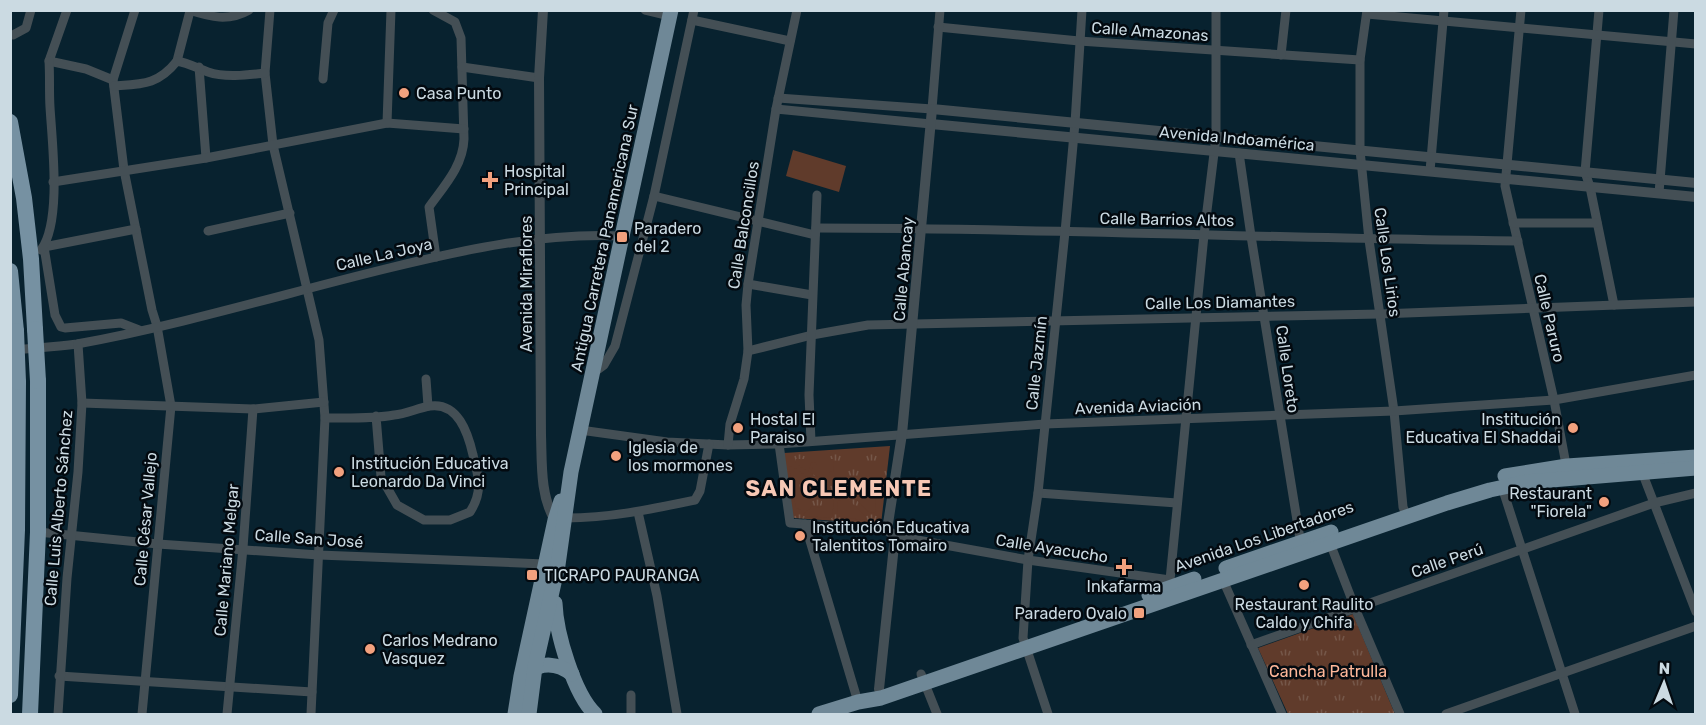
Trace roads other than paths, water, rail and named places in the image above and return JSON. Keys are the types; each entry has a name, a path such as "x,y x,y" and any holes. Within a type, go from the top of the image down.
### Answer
{"highway":[{"name":"Antigua Carretera Panamericana Sur","path":"515,714 545,564 560,519 571,472 671,13"},
{"path":"10,122 24,198 32,261 38,381 38,532 30,714"},
{"path":"10,271 18,382 10,695"},
{"name":"Avenida Los Libertadores","path":"848,707 879,689 923,678 1173,588 1302,548 1405,512 1567,472 1695,457"},
{"name":"Avenida Los Libertadores","path":"1173,588 1223,580 1302,548 1330,543 1488,480 1526,471 1642,472 1695,468"},
{"name":"Antigua Carretera Panamericana Sur","path":"529,714 535,667 554,586 560,519"},
{"path":"554,586 555,619 572,674 589,709 595,714"},
{"path":"521,676 540,665 556,666 572,674"},
{"name":"Avenida Los Libertadores","path":"819,714 881,698 923,678"}],"street":[{"path":"13,35 26,28 31,10"},
{"path":"32,261 44,247 51,223 54,161 50,107 50,61 67,10"},
{"path":"113,83 135,10"},
{"path":"50,61 86,69 113,83 146,84 158,80 177,61 190,11 213,14 226,19 249,10"},
{"path":"270,10 265,73 273,145 319,340 325,418 311,714"},
{"path":"323,79 328,23 334,10"},
{"path":"387,123 391,10"},
{"path":"433,10 455,22 461,38 464,129 464,152 460,162 429,207 436,257"},
{"name":"Avenida Miraflores","path":"543,10 539,78 542,467 549,510 560,519"},
{"path":"645,10 671,13"},
{"name":"Calle Balconcillos","path":"728,445 730,423 744,379 748,351 746,305 748,284 776,109 797,10"},
{"name":"Calle Abancay","path":"879,689 891,533 914,325 940,10"},
{"name":"Calle Jazmín","path":"1048,714 1025,643 1028,560 1038,493 1065,232 1082,10"},
{"path":"1173,588 1177,503 1185,419 1216,137 1216,10"},
{"path":"1281,55 1286,10"},
{"path":"1430,171 1444,10"},
{"name":"Calle Paruro","path":"1521,10 1505,179 1554,400 1567,472"},
{"path":"1599,10 1585,172 1598,223 1614,305"},
{"path":"1659,193 1674,10"},
{"path":"1367,12 1520,29 1695,44"},
{"name":"Calle Los Lirios","path":"1367,12 1360,60 1361,165 1405,512"},
{"path":"593,374 604,365 615,346 654,196 693,15 790,41"},
{"name":"Calle Amazonas","path":"938,27 1079,41 1360,60"},
{"path":"177,61 209,72 223,74 265,73"},
{"path":"199,67 206,158"},
{"path":"462,67 539,78"},
{"name":"Calle César Vallejo","path":"113,83 124,170 157,326 171,406 142,714"},
{"name":"Avenida Indoamérica","path":"778,98 932,109 1695,183"},
{"name":"Avenida Indoamérica","path":"776,109 1695,197"},
{"path":"53,182 206,158 387,123 464,129"},
{"name":"Calle Loreto","path":"1239,153 1302,548"},
{"path":"811,441 809,395 817,195"},
{"name":"Calle Barrios Altos","path":"654,196 759,222 815,232 922,228 1369,240 1518,241"},
{"path":"208,231 290,213"},
{"path":"1513,223 1598,223"},
{"path":"44,247 136,229"},
{"name":"Calle La Joya","path":"10,350 78,344 436,257 542,239 595,235 622,236"},
{"path":"44,247 55,315 61,327 121,323 139,330"},
{"path":"748,284 812,295"},
{"name":"Calle Los Diamantes","path":"748,351 812,335 868,325 1380,314 1695,302"},
{"name":"Calle Luis Alberto Sánchez","path":"58,714 59,676 78,472 82,403 78,344"},
{"name":"Avenida Aviación","path":"580,430 657,441 728,445 779,444 1045,424 1394,411 1554,400 1695,375"},
{"path":"426,379 428,406"},
{"path":"82,403 253,409 324,402"},
{"path":"325,418 376,416 409,412 428,406 454,412 463,423 477,472 479,495 470,512 450,520 424,520 397,505 381,477 376,416"},
{"name":"Calle Mariano Melgar","path":"228,714 253,409"},
{"path":"560,519 592,518 638,512 695,500 700,491 709,444"},
{"name":"Calle Ayacucho","path":"779,444 790,522 891,533 1173,588"},
{"path":"1642,472 1695,612"},
{"path":"1502,488 1575,714"},
{"path":"1038,493 1177,503"},
{"name":"Calle Perú","path":"1251,645 1654,502 1695,493"},
{"path":"638,512 657,596 677,714"},
{"path":"805,524 848,707"},
{"name":"Calle San José","path":"38,532 158,544 243,548 319,555 545,564"},
{"path":"1330,543 1400,714"},
{"path":"1223,580 1282,714"},
{"path":"1446,714 1695,626"},
{"path":"59,676 312,692"},
{"path":"923,678 937,714"},
{"path":"631,695 631,714"}],"place":[{"name":"Casa Punto","path":"404,93"},
{"name":"Hospital Principal","path":"490,180"},
{"name":"Paradero del 2","path":"622,237"},
{"name":"Hostal El Paraiso","path":"738,428"},
{"name":"Institución Educativa El Shaddai","path":"1573,428"},
{"name":"Iglesia de los mormones","path":"616,456"},
{"name":"Institución Educativa Leonardo Da Vinci","path":"339,472"},
{"name":"Restaurant \"Fiorela\"","path":"1604,502"},
{"name":"Institución Educativa Talentitos Tomairo","path":"800,536"},
{"name":"Inkafarma","path":"1124,567"},
{"name":"TICRAPO PAURANGA","path":"532,575"},
{"name":"Restaurant Raulito Caldo y Chifa","path":"1304,585"},
{"name":"Paradero Ovalo","path":"1139,613"},
{"name":"Carlos Medrano Vasquez","path":"370,649"}],"district":[{"name":"SAN CLEMENTE","path":"839,488"}],"park label":[{"name":"Cancha Patrulla","path":"1328,671"}]}
